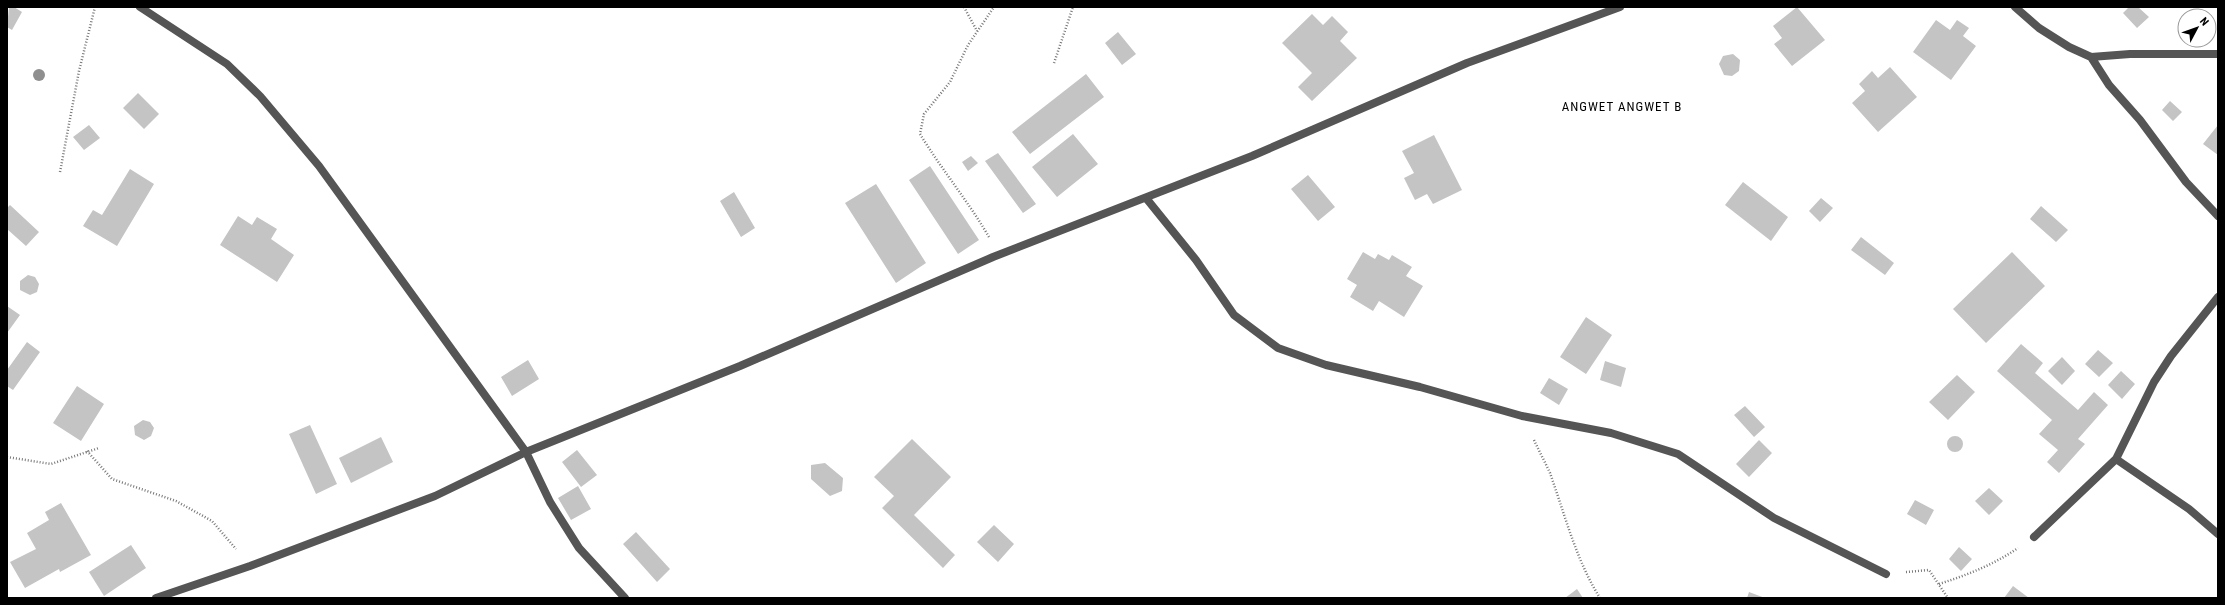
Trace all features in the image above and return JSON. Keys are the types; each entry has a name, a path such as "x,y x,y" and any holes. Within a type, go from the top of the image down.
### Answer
{"street":[{"path":"140,7 227,64 260,96 319,166 526,452 550,502 579,548 625,598"},
{"path":"156,598 250,566 435,496 526,452 740,366 993,257 1252,156 1467,63 1620,7"},
{"path":"2015,7 2039,28 2069,47 2091,57 2130,54 2218,54"},
{"path":"2091,57 2109,85 2140,120 2191,187 2218,216"},
{"path":"1146,198 1196,260 1234,315 1278,348 1326,365 1420,387 1522,416 1611,433 1678,454 1774,518 1886,574"},
{"path":"2034,537 2116,459 2154,382 2171,356 2218,297"},
{"path":"2116,459 2189,509 2218,534"}],"path":[{"path":"60,172 79,71 95,7"},
{"path":"964,7 977,31"},
{"path":"993,257 990,238 967,201 941,168 920,134 924,114 950,82 968,45 994,7"},
{"path":"1054,63 1070,10 1073,7"},
{"path":"1522,416 1549,472 1590,583 1600,598"},
{"path":"7,457 51,464 99,448"},
{"path":"87,452 112,479 176,501 212,521 250,566"},
{"path":"1939,584 1972,573 1998,561 2034,537"},
{"path":"1886,574 1929,570 1948,598"}],"building":[{"path":"9,7 14,7 22,12 12,30 7,27"},
{"path":"1797,7 1825,40 1792,66 1774,44 1782,38 1773,26"},
{"path":"2129,7 2138,7 2149,17 2137,28 2123,13"},
{"path":"1312,14 1323,25 1332,16 1348,32 1340,41 1357,58 1312,101 1298,87 1312,73 1282,43"},
{"path":"1936,20 1950,30 1957,20 1969,28 1963,36 1976,46 1951,80 1913,52"},
{"path":"1118,32 1136,54 1122,65 1105,43"},
{"path":"1733,54 1740,60 1739,71 1732,76 1724,75 1719,64 1723,56"},
{"path":"1890,67 1917,97 1878,132 1852,103 1865,91 1859,84 1872,71 1878,78"},
{"path":"1086,74 1104,97 1030,154 1012,132"},
{"path":"138,93 159,114 144,129 123,108"},
{"path":"2170,101 2182,112 2173,121 2162,110"},
{"path":"89,125 100,138 84,150 73,137"},
{"path":"2218,125 2218,155 2203,144"},
{"path":"1073,134 1098,164 1057,197 1032,167"},
{"path":"1434,135 1462,190 1433,204 1427,194 1415,200 1404,178 1414,173 1402,151"},
{"path":"998,153 1036,204 1023,213 985,161"},
{"path":"971,156 978,163 968,171 962,162"},
{"path":"930,166 979,240 958,254 909,180"},
{"path":"130,169 154,184 117,246 83,226 93,210 102,215"},
{"path":"1308,175 1335,207 1318,221 1291,189"},
{"path":"1743,182 1788,217 1771,241 1725,205"},
{"path":"876,184 926,263 896,283 845,203"},
{"path":"734,192 755,228 741,237 720,201"},
{"path":"1821,198 1833,208 1820,222 1809,211"},
{"path":"10,205 39,232 26,246 7,229 7,208"},
{"path":"2041,206 2068,230 2056,242 2030,219"},
{"path":"238,216 252,225 257,217 277,229 271,239 294,255 277,282 220,245"},
{"path":"1861,237 1894,263 1885,275 1851,250"},
{"path":"1363,252 1375,259 1378,254 1389,260 1392,255 1412,267 1406,276 1423,286 1404,317 1379,301 1373,311 1350,297 1357,285 1347,279"},
{"path":"2012,252 2045,286 1986,343 1953,309"},
{"path":"28,275 35,277 39,284 37,292 30,295 20,290 20,281"},
{"path":"7,306 20,315 7,333"},
{"path":"1586,317 1612,335 1586,374 1560,357"},
{"path":"27,342 40,352 13,390 7,386 7,370"},
{"path":"2021,344 2043,363 2035,373 2078,410 2094,392 2108,405 2078,439 2085,444 2059,473 2047,462 2058,450 2039,434 2052,420 1997,371"},
{"path":"2098,350 2113,363 2099,377 2085,364"},
{"path":"2062,357 2075,371 2062,385 2048,371"},
{"path":"528,360 539,379 512,396 501,377"},
{"path":"1605,361 1626,368 1621,387 1600,380"},
{"path":"2121,371 2135,384 2122,399 2108,385"},
{"path":"1957,375 1975,392 1948,420 1929,402"},
{"path":"1549,378 1568,389 1559,405 1540,393"},
{"path":"77,386 104,404 81,441 53,423"},
{"path":"1745,406 1765,427 1754,437 1734,415"},
{"path":"143,420 150,422 154,428 151,436 144,440 135,435 134,426"},
{"path":"310,425 337,484 316,494 289,434"},
{"path":"1955,436 1961,438 1963,444 1961,450 1955,452 1949,450 1947,444 1949,438"},
{"path":"381,437 393,462 351,483 339,458"},
{"path":"912,439 951,477 914,515 955,555 943,568 882,508 894,496 874,477"},
{"path":"1759,440 1772,453 1749,477 1736,464"},
{"path":"577,450 597,475 581,487 562,462"},
{"path":"825,463 843,478 842,491 830,496 811,479 811,465"},
{"path":"578,486 591,509 571,520 558,498"},
{"path":"1989,488 2003,501 1989,515 1975,501"},
{"path":"1915,500 1934,510 1926,525 1907,514"},
{"path":"61,503 91,555 60,572 59,569 25,588 10,562 36,549 27,533 49,520 45,512"},
{"path":"994,525 1014,544 998,562 977,542"},
{"path":"636,532 670,569 657,582 623,544"},
{"path":"131,545 146,568 104,596 89,572"},
{"path":"1959,547 1972,559 1961,571 1949,559"},
{"path":"2013,586 2029,598 2004,598"},
{"path":"1577,589 1583,598 1565,598"},
{"path":"1749,592 1765,598 1747,598"}],"district":[{"name":"ANGWET ANGWET B","path":"1622,106"}]}
